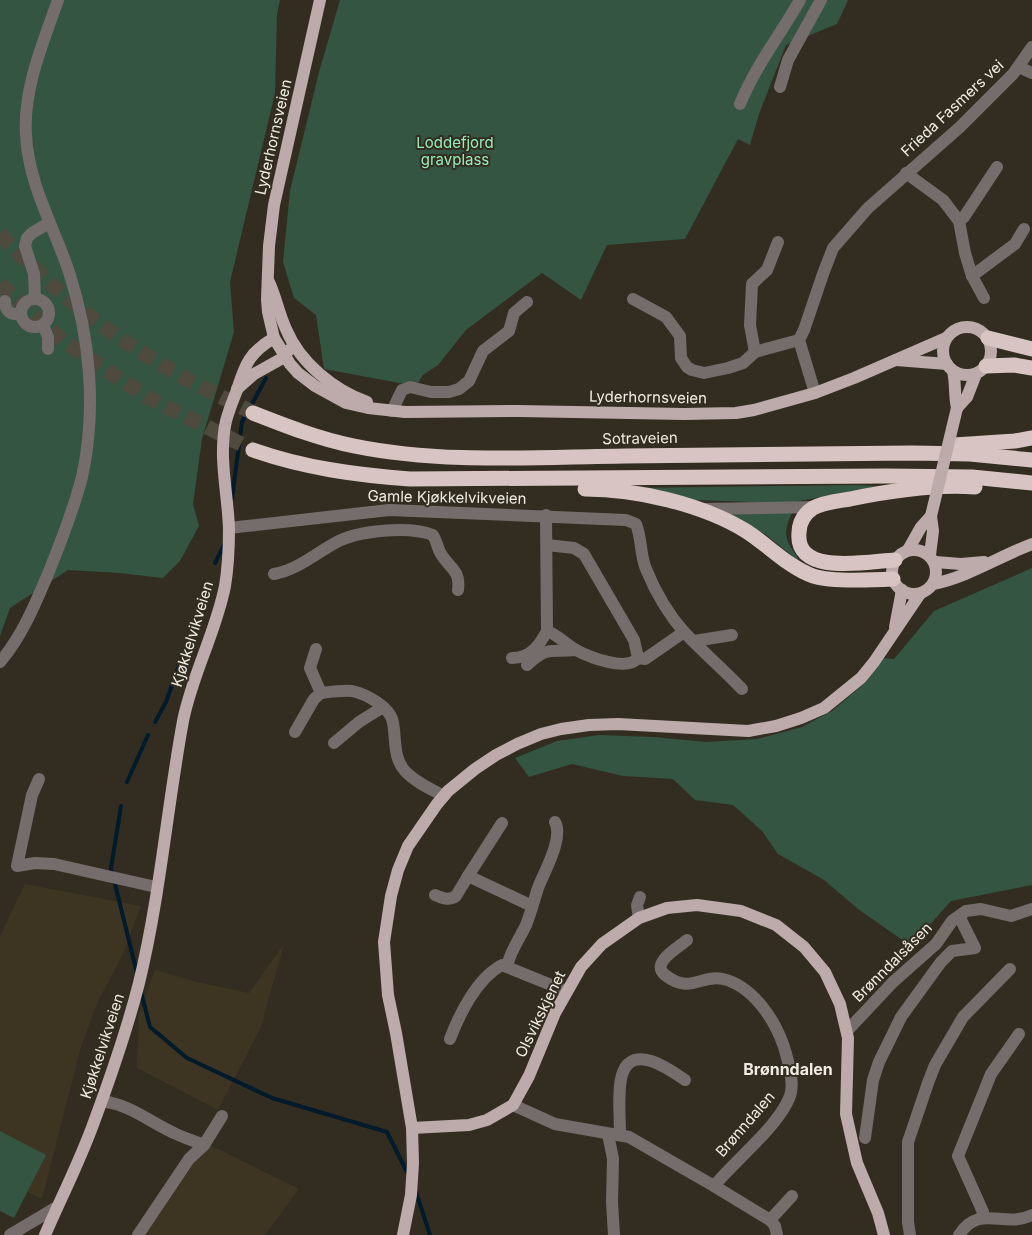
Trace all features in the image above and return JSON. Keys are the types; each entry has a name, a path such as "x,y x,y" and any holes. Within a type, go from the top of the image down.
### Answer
{"highway":[{"path":"988,338 1032,350"},
{"path":"981,370 1014,366 1032,368"},
{"name":"Sotraveien","path":"253,413 313,435 354,446 427,456 970,454 1032,460"},
{"path":"774,454 787,447 947,446 1015,442 1032,438"},
{"path":"253,450 298,463 370,476 417,480 887,476 972,477 1032,483"},
{"path":"525,480 546,488 624,491 697,509 745,530 799,569 813,576 898,585"},
{"path":"895,560 847,564 825,563 816,560 806,554 798,540 800,522 806,514 817,506 891,491 966,487 1032,492"}],"main road":[{"name":"Lyderhornsveien","path":"320,0 274,205 269,246 268,312 274,338 298,373 315,386 346,403 368,408 405,412 736,413 816,393 946,338"},
{"name":"Lyderhornsveien","path":"269,282 293,344 312,367 333,384 355,398 392,411"},
{"path":"898,585 907,593 920,594 933,584 936,577 932,559 934,531 931,516 957,408 954,395 956,381 943,351 946,338 957,328 968,327 981,331 988,338 992,352 990,360 981,370 967,397 957,408"},
{"path":"237,389 254,374 285,356 293,344 274,338"},
{"name":"Kjøkkelvikveien","path":"45,1235 94,1124 123,1041 139,980 183,720 222,598 229,528 223,463 226,421 241,374 252,356 262,345 274,338"},
{"name":"Lyderhornsveien","path":"896,360 950,368"},
{"path":"950,368 964,375 981,370"},
{"path":"908,550 921,526 931,516"},
{"path":"933,584 964,576 991,561 1032,544"},
{"path":"895,629 898,585 893,566 895,560 903,552 916,549 924,551 932,559 961,564 991,561"},
{"path":"403,1235 411,1196 413,1163 412,1128 388,995 384,963 384,942 390,896 398,870 408,846 444,796 475,769 496,755 542,734 561,729 589,725 618,724 748,731 776,726 801,718 824,708 861,678 920,594"},
{"name":"Olsvikskjenet","path":"513,1105 566,991 590,955 602,944 639,918 667,908 697,905 742,910 776,925 804,947 825,972 840,1004 847,1031 846,1114 857,1163 878,1214 884,1235"},
{"path":"412,1128 468,1125 487,1120 513,1105"}],"street":[{"path":"0,662 19,636 36,604 74,504 82,476 88,442 90,396 83,323 68,271 49,223 30,164 27,149 26,120 30,83 58,0"},
{"path":"740,104 764,56 787,23 800,0"},
{"path":"780,87 788,60 821,0"},
{"name":"Frieda Fasmers vei","path":"799,340 833,248 868,208 960,127 1019,66 1032,47"},
{"name":"Frieda Fasmers vei","path":"1019,66 1032,73"},
{"path":"959,221 964,217 997,167"},
{"name":"Frieda Fasmers vei","path":"906,173 943,200 959,221 962,242 972,276 984,298"},
{"path":"35,299 34,274 25,246 27,238 32,232 49,223"},
{"path":"972,276 1014,244 1024,229"},
{"path":"754,352 750,325 752,284 767,270 778,242"},
{"path":"35,299 44,302 48,309 48,318 43,325 35,328 28,326 20,314 26,301 35,299"},
{"path":"632,299 666,317 680,336 681,358 687,368 704,373 743,363 754,352 799,340 816,393"},
{"path":"5,301 5,308 9,312 15,315 20,314"},
{"path":"392,411 402,390 410,387 431,392 449,392 459,389 469,381 483,351 509,331 514,313 527,302"},
{"path":"43,325 48,337 48,349"},
{"path":"697,509 817,506"},
{"name":"Gamle Kjøkkelvikveien","path":"229,528 389,510 546,515 626,520 636,524 646,569 670,613 684,632 742,689"},
{"name":"Gamle Kjøkkelvikveien","path":"546,515 547,631"},
{"path":"274,574 286,572 347,537 370,532 414,530 433,535 439,551 458,574 460,580 458,590"},
{"path":"547,545 574,548 584,554 634,640 638,658"},
{"path":"512,658 521,658 530,654 547,631 563,639 576,650 603,660 629,664 638,658 644,658 684,632"},
{"path":"694,641 732,635"},
{"path":"316,649 310,668 320,693"},
{"path":"527,665 538,655 552,650 576,650"},
{"path":"295,732 314,699 320,693 352,691 365,696 383,707 392,717 400,764 419,782 444,796"},
{"path":"334,743 359,722 383,707"},
{"path":"39,779 32,795 17,866 35,863 54,864 156,887"},
{"path":"507,967 527,922 556,840 558,828 555,822"},
{"path":"435,895 443,899 456,896 502,823"},
{"path":"468,876 532,906"},
{"path":"639,918 637,905 640,897"},
{"name":"Brønndalsåsen","path":"847,1031 893,982 936,944 952,921 966,911 981,908 1011,916 1027,911"},
{"path":"865,1138 873,1080 878,1062 901,1017 941,962 952,951 975,948 959,916"},
{"name":"Brønndalen","path":"687,940 661,962 659,968 662,973 673,981 686,984 716,978 723,979 753,996 769,1017 782,1042 789,1062 792,1090 789,1100 777,1118 714,1186"},
{"path":"450,1040 467,1003 484,980 496,968 507,967 566,991"},
{"path":"910,1235 908,1222 908,1142 928,1083 935,1065 963,1017 1010,969"},
{"path":"982,1218 983,1212 958,1156 991,1074 1019,1034"},
{"path":"614,1235 612,1202 614,1134 622,1073 628,1064 637,1059 646,1059 669,1068 685,1080"},
{"path":"102,1101 117,1103 174,1133 204,1145"},
{"path":"513,1105 555,1124 629,1137 770,1220 775,1226 777,1235"},
{"path":"138,1235 189,1159 204,1145 222,1116"},
{"path":"770,1220 792,1196"},
{"path":"10,1235 57,1207"},
{"path":"959,1235 965,1226 982,1218 1016,1220 1032,1215"}],"shaded area":[{"path":"25,884 141,906 122,956 98,1001 81,1047 42,1199 0,1178 0,936"},
{"path":"284,944 261,1027 218,1110 137,1068 139,1014 155,970 197,982 249,993"},
{"path":"206,1143 299,1189 265,1235 143,1235"}],"green space":[{"path":"0,0 280,0 277,14 275,93 230,282 234,332 202,439 193,504 199,526 180,561 163,578 68,570 10,608 0,636"},
{"name":"Loddefjord gravplass","path":"340,0 848,0 837,24 786,45 759,114 750,145 738,139 685,239 607,245 581,300 542,273 466,330 438,365 423,375 416,386 324,369 316,315 294,298 283,262 290,191 319,72"},
{"path":"879,486 794,502 693,500 632,488"},
{"path":"793,511 786,533 789,544 801,563 765,534 724,512"},
{"path":"1032,568 1032,885 951,901 911,946 858,909 824,880 778,854 762,831 733,805 695,800 673,779 623,776 572,764 529,777 515,758 557,741 599,735 654,737 706,742 757,739 802,727 832,711 865,683 883,658 894,659 934,611"},
{"path":"0,1131 46,1155 14,1218 0,1211"}],"waterway":[{"path":"232,498 242,422 266,378"},
{"path":"215,563 224,545"},
{"path":"155,722 166,702 184,651"},
{"path":"127,782 148,735"},
{"path":"112,873 111,868 121,806"},
{"path":"114,880 137,973"},
{"path":"141,992 150,1027 187,1058 272,1098 387,1132 408,1174"},
{"path":"416,1192 430,1235"}],"tunnel":[{"path":"0,234 56,289 118,337 173,372 253,413"},
{"path":"0,284 63,341 147,397 253,450"}],"district":[{"name":"Brønndalen","path":"788,1069"}]}
